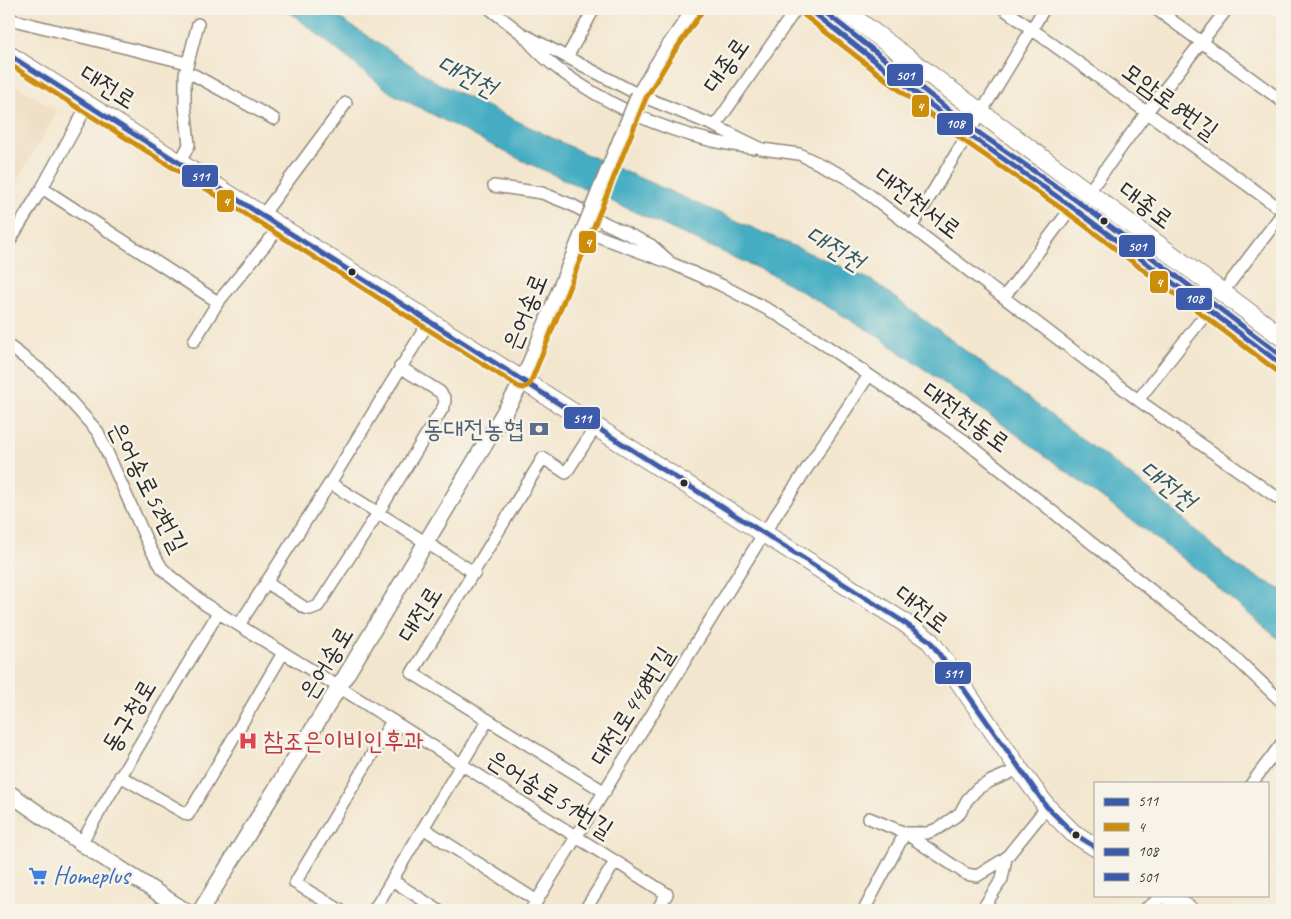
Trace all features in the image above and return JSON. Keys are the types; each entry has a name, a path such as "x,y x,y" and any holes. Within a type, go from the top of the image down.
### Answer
{"main road":[{"path":"639,95 695,9"},
{"name":"대종로","path":"809,9 968,134 1072,207 1282,365"},
{"name":"대종로","path":"842,9 1282,337"},
{"name":"대전로","path":"9,55 900,619 930,641 1019,770 1048,807 1073,833 1094,846"},
{"name":"은어송로","path":"201,910 339,687 523,380 639,95"},
{"path":"9,793 81,844 184,910"},
{"path":"1167,896 1189,910"}],"street":[{"name":"대전천서로","path":"490,9 521,33 639,95 715,126 762,149 799,154 846,177 1138,400 1282,500"},
{"path":"567,57 594,9"},
{"name":"대종로","path":"715,126 796,9"},
{"name":"모암로8번길","path":"1004,9 1282,210"},
{"path":"912,226 1044,9"},
{"path":"1156,9 1282,100"},
{"path":"1088,193 1147,112 1227,9"},
{"name":"대전로","path":"9,19 186,68 194,75 274,119"},
{"path":"180,162 189,145 185,105 186,68 198,24"},
{"path":"521,33 536,51 570,79 622,110 660,126 697,138 762,149"},
{"path":"262,216 346,103"},
{"path":"9,242 42,188 88,104"},
{"path":"494,186 542,193 572,205 605,223 651,244 673,264"},
{"path":"42,188 218,302"},
{"path":"1004,297 1072,207"},
{"path":"1222,293 1282,214"},
{"path":"194,341 218,302 280,227"},
{"name":"대전천동로","path":"585,228 721,285 771,311 815,338 965,441 1226,649 1282,702"},
{"path":"1138,400 1209,310"},
{"path":"239,625 330,483 430,320"},
{"name":"은어송로52번길","path":"9,346 47,376 98,432 134,515 162,568 206,605 339,687"},
{"name":"은어송로","path":"266,582 305,608 310,609 318,606 378,513 444,406 445,399 440,392 400,367"},
{"path":"764,533 869,375"},
{"name":"대전로","path":"596,426 566,472 543,458 412,673 605,792"},
{"path":"330,483 475,572"},
{"name":"대전로448번길","path":"423,828 534,905 764,533"},
{"name":"동구청로","path":"81,844 218,613"},
{"path":"120,776 188,815 283,653"},
{"name":"은어송로51번길","path":"339,687 667,894 657,910"},
{"name":"은어송로51번길","path":"374,910 488,720"},
{"path":"340,910 294,883 392,721"},
{"path":"1253,782 1282,743"},
{"path":"905,833 928,833 939,828 960,813 967,800 977,789 991,781 1019,770"},
{"path":"869,818 905,833 966,874 977,876 994,868 1006,858 1048,807"},
{"path":"864,910 905,833"},
{"path":"982,910 1002,880 1006,858"},
{"name":"은어송로51번길","path":"585,910 615,862"},
{"path":"392,880 438,910"},
{"path":"1144,910 1164,896"}],"shaded area":[{"path":"9,81 58,111 9,194"}],"water":[{"path":"286,9 326,9 438,83 590,156 873,281 1151,491 1236,566 1282,590 1282,642 1185,560 1012,431 873,333 775,276 517,158 391,93"}],"transit line":[{"name":"108","path":"809,9 968,134 1072,207 1282,365"},
{"name":"501","path":"821,9 972,128 1077,201 1282,356"},
{"name":"4","path":"9,64 519,387 524,388 530,384 646,98 672,55 701,13"},
{"name":"4","path":"804,15 963,140 1068,213 1277,371"},
{"name":"511","path":"9,55 899,619 930,641 1047,807 1073,833 1094,846"}],"place":[{"name":"동대전농협","path":"539,429"},
{"name":"참조은이비인후과","path":"248,741"},
{"name":"Homeplus","path":"38,876"}],"water label":[{"name":"대전천","path":"467,76"},
{"name":"대전천","path":"835,248"},
{"name":"대전천","path":"1168,485"}]}
